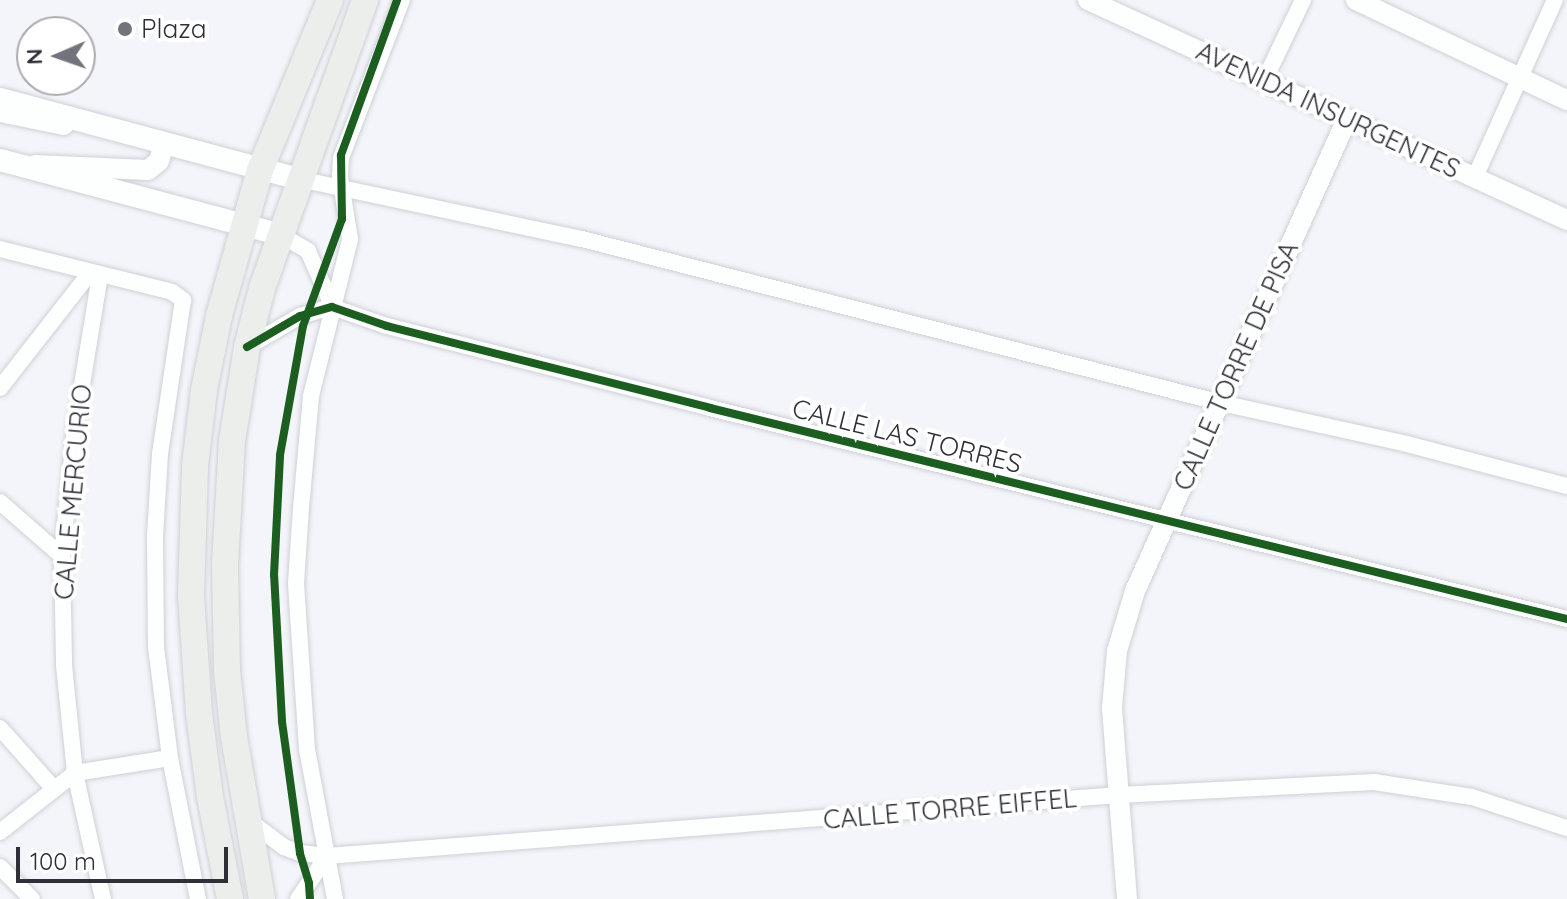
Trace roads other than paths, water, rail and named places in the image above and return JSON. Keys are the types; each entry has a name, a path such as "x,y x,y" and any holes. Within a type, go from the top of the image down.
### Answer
{"highway":[{"path":"230,899 210,797 199,713 191,596 195,466 204,390 241,219 330,0"},
{"path":"262,899 228,684 225,565 232,441 247,347 279,234 365,0"},
{"path":"241,219 274,204 299,179"}],"main road":[{"path":"0,99 299,179"},
{"path":"220,158 243,155 262,146 279,123"},
{"path":"0,160 241,219 279,234"}],"street":[{"path":"335,899 307,749 296,583 311,396 350,239 341,158 402,0"},
{"name":"AVENIDA INSURGENTES","path":"1088,0 1567,220"},
{"path":"1264,81 1303,0"},
{"path":"1356,0 1567,100"},
{"path":"1475,177 1523,78 1555,0"},
{"path":"0,112 59,125 84,123"},
{"name":"CALLE TORRE DE PISA","path":"1127,899 1112,708 1117,651 1135,591 1347,119"},
{"path":"23,165 148,170 159,161 164,143"},
{"path":"299,179 464,211 582,239 1221,403 1407,444 1567,486"},
{"path":"279,234 308,251 332,307"},
{"path":"0,249 172,292 183,300 160,454 155,536 156,647 170,758 198,899"},
{"path":"1,386 95,274"},
{"name":"CALLE MERCURIO","path":"95,274 62,556 64,665 75,773 103,899"},
{"path":"247,347 300,316 332,307"},
{"name":"CALLE LAS TORRES","path":"332,307 403,330 1567,619"},
{"path":"0,502 62,556"},
{"path":"0,728 54,789"},
{"path":"0,832 75,773 170,758"},
{"name":"CALLE TORRE EIFFEL","path":"247,819 284,847 300,853 327,856 600,838 1119,795 1374,782 1472,797 1567,828"},
{"path":"298,899 327,856"},
{"path":"0,867 32,899"}],"place":[{"name":"Plaza","path":"125,29"}]}
